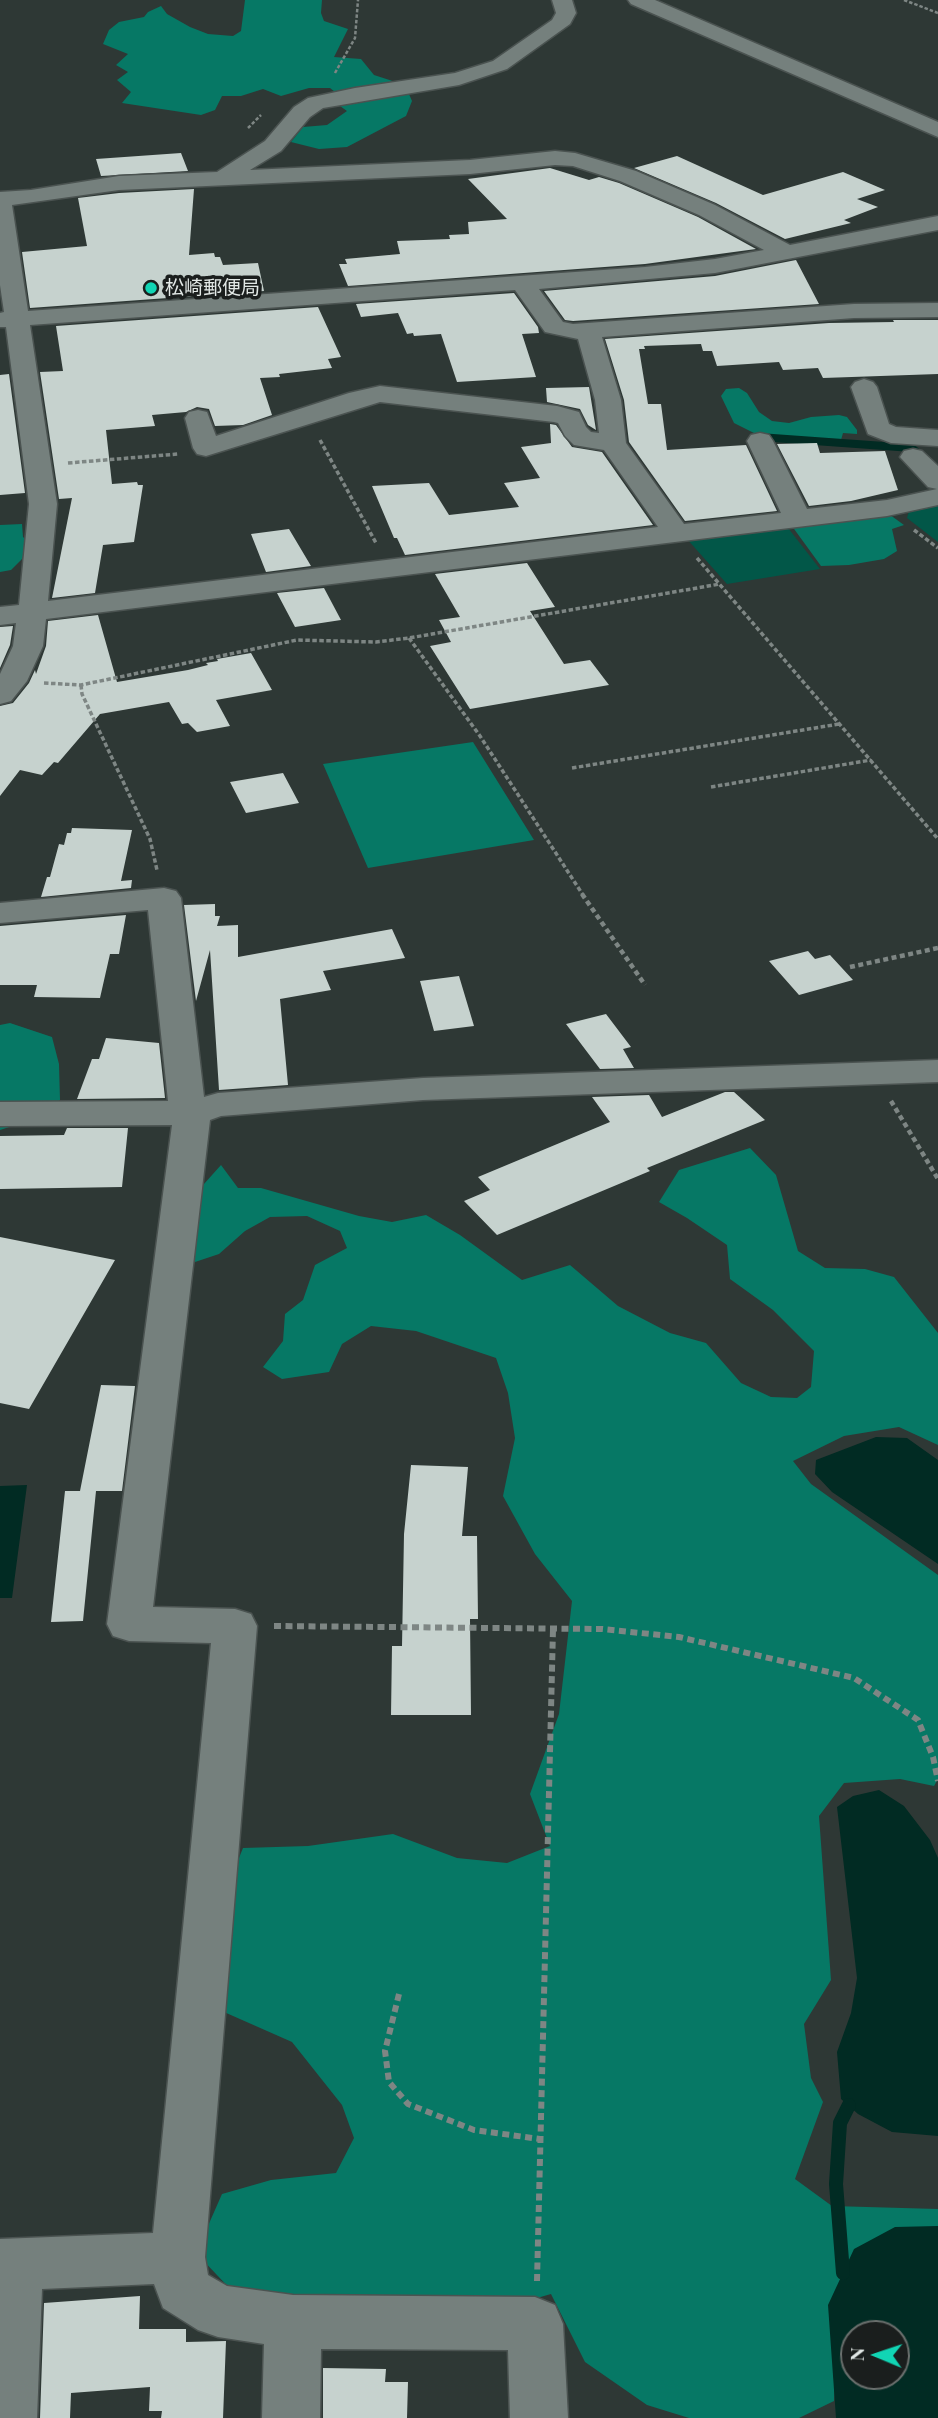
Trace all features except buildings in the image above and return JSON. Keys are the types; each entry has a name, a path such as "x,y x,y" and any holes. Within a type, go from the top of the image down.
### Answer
{"street":[{"path":"223,178 273,146 302,112 316,103 343,96 448,81 500,65 560,24 566,13 562,0"},
{"path":"638,0 938,130"},
{"path":"6,688 28,646 43,525 43,504 9,319 0,199 31,197 119,183 470,167 521,160 575,160 628,176 707,210 786,253"},
{"path":"9,319 522,284 715,266 938,223"},
{"path":"903,231 938,236"},
{"path":"522,284 554,327 572,332 854,310 938,310"},
{"path":"588,331 608,400 612,443 676,534"},
{"path":"864,387 877,428 891,435 938,438"},
{"path":"198,418 206,447 307,417 358,398 398,394 556,414 570,418 574,430 583,439 612,443"},
{"path":"760,441 798,519"},
{"path":"913,457 938,481"},
{"path":"0,616 887,508 938,497"},
{"path":"0,914 164,898 186,1102 192,1113 128,1624 235,1626 178,2257 183,2290 218,2311 293,2322 535,2324 539,2418"},
{"path":"0,1114 192,1113 218,1105 423,1088 938,1071"},
{"path":"8,2418 8,2265 178,2257"},
{"path":"290,2418 293,2322"}],"path":[{"path":"904,0 938,13"},
{"path":"307,417 390,569"},
{"path":"36,466 186,453 206,447"},
{"path":"676,534 938,839"},
{"path":"6,688 81,685 297,640 376,642 409,638 720,584"},
{"path":"409,638 480,737 544,838 645,985"},
{"path":"81,685 82,694 150,839 164,898"},
{"path":"572,768 839,724"},
{"path":"711,787 871,761"},
{"path":"850,967 938,948"},
{"path":"875,1074 938,1179"},
{"path":"235,1626 602,1629 679,1637 854,1678 918,1720 933,1757 938,1782"},
{"path":"535,2324 553,1629"},
{"path":"399,1994 385,2051 388,2082 408,2105 474,2130 540,2139"}],"shaded area":[{"path":"938,503 938,542 907,518 909,511"},
{"path":"785,524 820,569 727,584 687,539"},
{"path":"876,1437 907,1438 938,1460 938,1564 832,1492 815,1474 816,1460"},
{"path":"27,1485 12,1598 0,1598 0,1486"},
{"path":"879,1790 904,1806 930,1840 938,1858 938,2136 892,2132 858,2114 841,2099 837,2052 851,2013 857,1978 837,1807 853,1796"},
{"path":"938,2226 938,2418 836,2418 828,2305 854,2249 895,2227"}],"green space":[{"path":"245,0 322,0 321,13 324,21 348,29 334,57 361,59 374,75 405,85 412,101 406,116 347,147 319,149 291,142 303,127 327,125 347,111 340,106 320,108 297,104 335,92 330,88 309,88 281,96 263,89 241,96 222,96 215,110 201,115 122,103 131,92 117,80 128,72 116,65 128,54 103,44 109,30 119,22 144,17 161,6 167,14 190,27 208,34 233,36 241,31"},
{"path":"739,388 747,393 759,412 772,421 789,423 811,417 839,415 847,417 857,434 843,433 841,440 756,434 734,423 721,396 726,389"},
{"path":"886,512 904,525 892,529 897,551 884,559 849,565 821,566 789,522"},
{"path":"22,524 23,537 29,542 22,559 11,570 0,572 0,525"},
{"path":"473,742 534,840 368,868 323,764"},
{"path":"10,1023 52,1037 59,1064 60,1100 34,1119 0,1130 0,1025"},
{"path":"750,1148 776,1175 798,1251 825,1268 865,1269 894,1277 938,1333 938,1445 899,1427 844,1436 793,1461 811,1484 938,1575 938,1779 934,1786 900,1779 844,1783 819,1816 831,1980 804,2024 811,2078 823,2102 795,2179 832,2206 938,2209 938,2289 852,2320 840,2320 834,2401 799,2418 689,2418 647,2405 585,2362 551,2294 453,2322 236,2295 196,2253 222,2194 271,2180 336,2173 354,2138 342,2105 292,2042 224,2012 228,1885 243,1848 308,1846 393,1834 457,1858 507,1863 550,1846 530,1794 559,1714 572,1601 535,1554 503,1496 515,1438 508,1393 496,1358 416,1331 371,1326 342,1344 329,1372 282,1379 263,1367 283,1341 285,1314 303,1300 315,1265 347,1248 340,1231 307,1216 270,1217 245,1231 219,1254 195,1262 185,1228 195,1194 221,1165 238,1188 261,1188 359,1216 392,1222 426,1215 460,1235 522,1280 570,1265 618,1306 670,1333 706,1343 741,1383 771,1397 797,1398 811,1387 814,1351 773,1310 730,1279 727,1245 659,1202 679,1170"}],"waterway":[{"path":"759,437 912,448 938,470"},
{"path":"843,2273 836,2184 840,2123 849,2105"}],"place":[{"name":"松崎郵便局","path":"151,288"}]}
